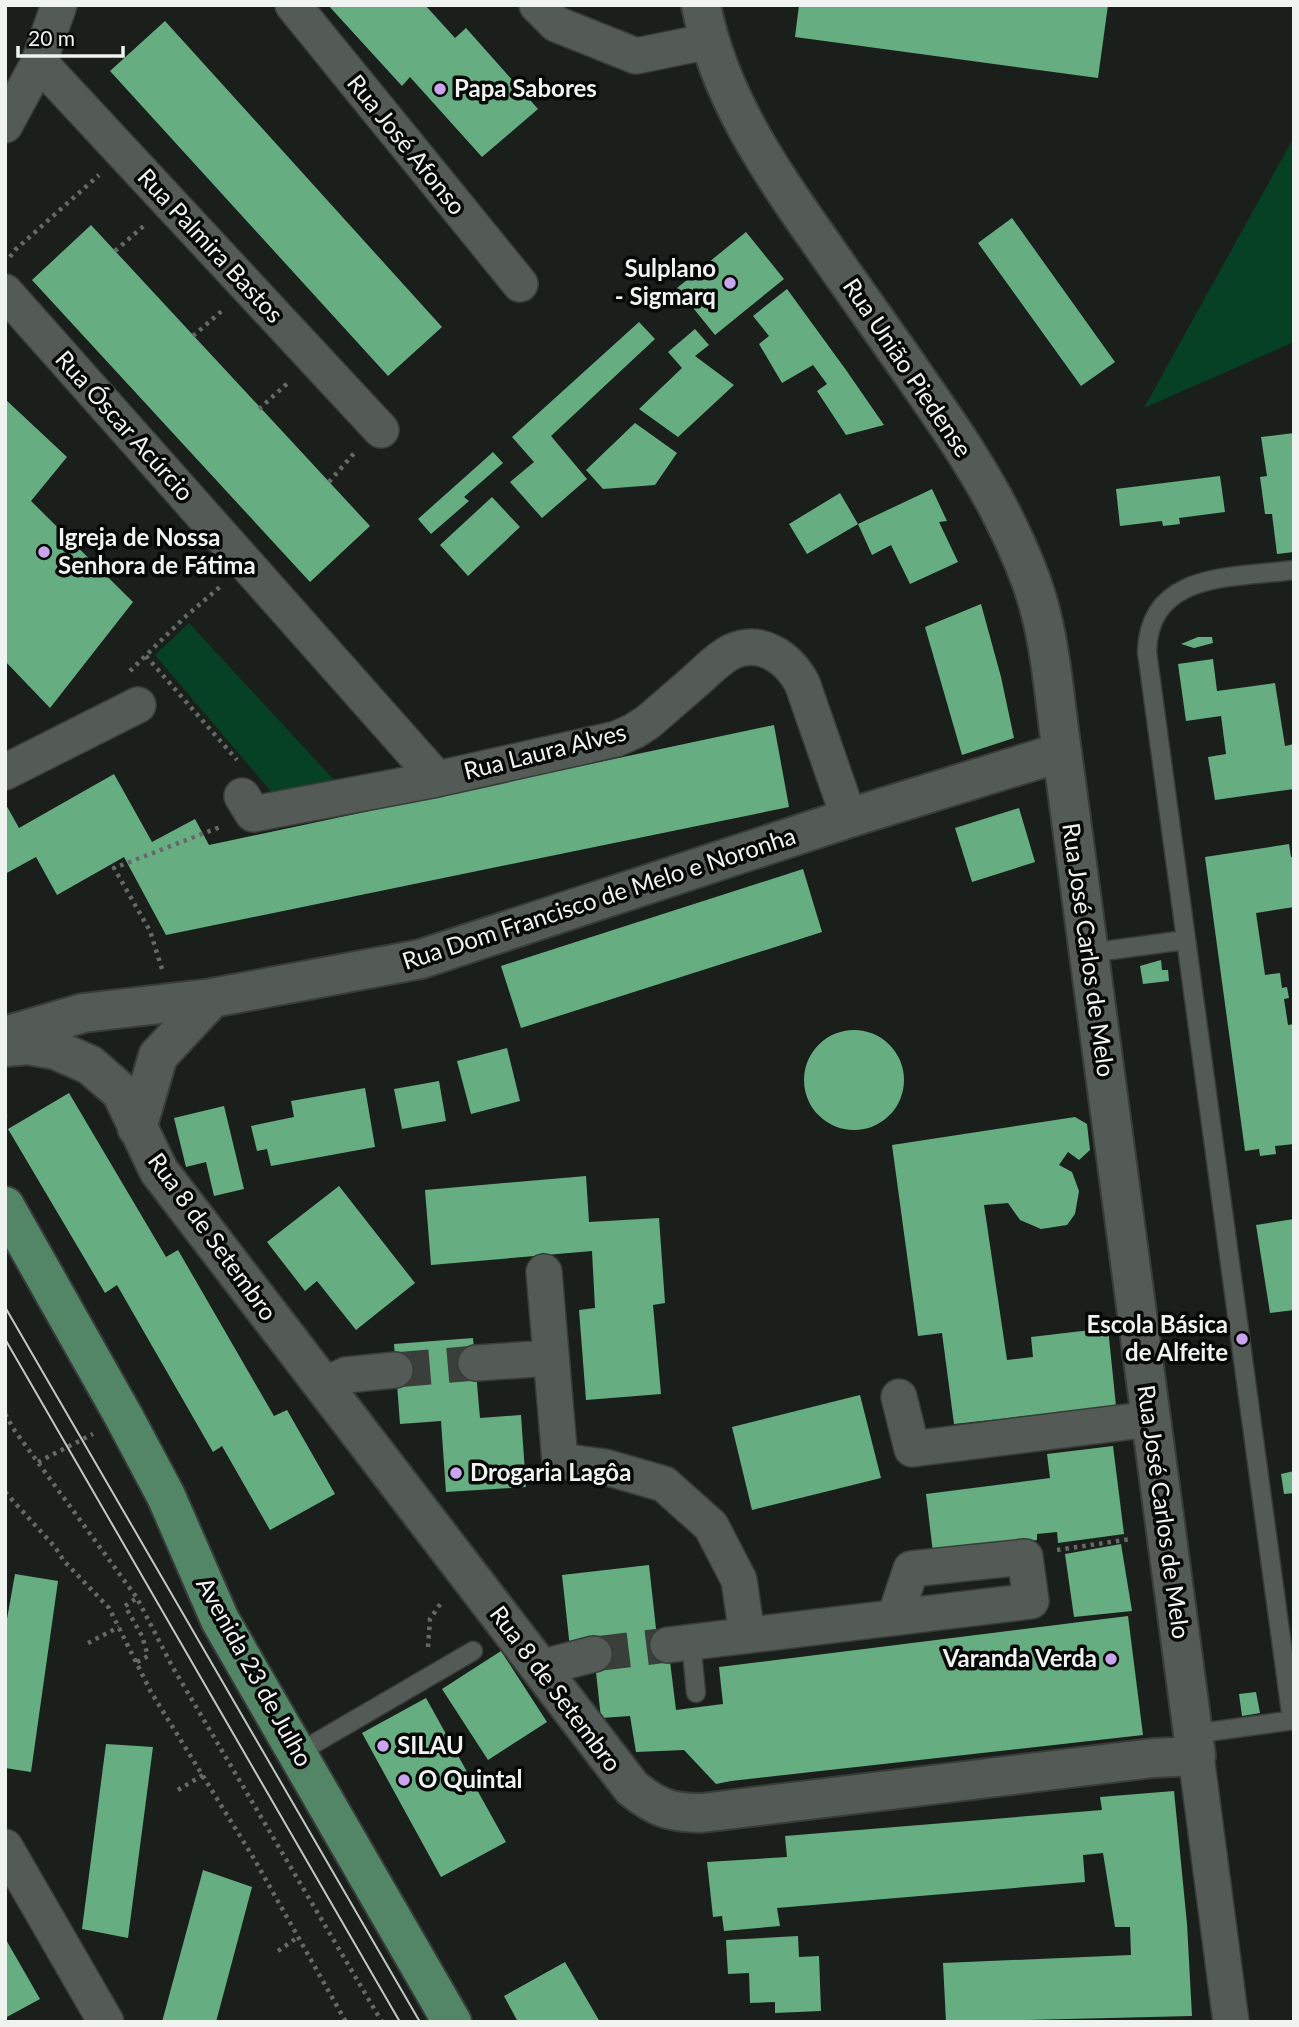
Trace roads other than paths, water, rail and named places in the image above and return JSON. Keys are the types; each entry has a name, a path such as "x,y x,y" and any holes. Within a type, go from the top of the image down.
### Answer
{"main road":[{"name":"Avenida 23 de Julho","path":"5,1206 166,1496 220,1620 452,2022"}],"street":[{"path":"5,125 39,62 59,5"},
{"name":"Rua José Afonso","path":"293,5 520,284"},
{"path":"537,5 556,24 636,56 706,23"},
{"name":"Rua União Piedense","path":"706,23 727,88 773,174 944,418 1002,515 1024,563 1040,609 1062,752"},
{"name":"Rua Palmira Bastos","path":"39,62 381,430"},
{"name":"Rua Óscar Acúrcio","path":"5,292 437,779"},
{"name":"Rua Laura Alves","path":"246,793 437,779 594,745 634,731 731,652 750,647 765,649 782,657 802,682 849,818"},
{"path":"5,772 130,692"},
{"name":"Rua Dom Francisco de Melo e Noronha","path":"5,1036 83,1013 212,998 421,959 849,818 1062,752"},
{"name":"Rua José Carlos de Melo","path":"1062,752 1231,2022"},
{"path":"136,1128 158,1056 212,998"},
{"name":"Rua 8 de Setembro","path":"5,1047 28,1045 56,1051 90,1065 121,1092 159,1171 632,1788 652,1804 676,1813 702,1813 1153,1758 1195,1745"},
{"path":"544,1272 560,1461 605,1467 664,1484 711,1526 740,1580 747,1635"},
{"path":"476,1363 551,1358"},
{"path":"322,1387 346,1376 396,1370"},
{"path":"899,1397 912,1449 1151,1419"},
{"path":"680,1643 895,1618"},
{"path":"540,1668 594,1654"},
{"path":"5,1847 106,2022"}],"lane":[{"path":"1195,1745 1293,1720 1185,940 1147,637 1151,621 1172,595 1187,586 1294,570"},
{"path":"1089,953 1185,940"},
{"path":"680,1643 696,1693"},
{"path":"298,1753 473,1651"}],"tunnel":[{"path":"395,1370 476,1363"},
{"path":"594,1654 668,1645"}],"tram line":[{"path":"5,1307 420,2022"},
{"path":"5,1339 400,2022"}],"place":[{"name":"Papa Sabores","path":"440,89"},
{"name":"Sulplano - Sigmarq","path":"730,283"},
{"name":"Igreja de Nossa Senhora de Fátima","path":"44,552"},
{"name":"Escola Básica de Alfeite","path":"1242,1339"},
{"name":"Drogaria Lagôa","path":"456,1473"},
{"name":"Varanda Verda","path":"1111,1659"},
{"name":"SILAU","path":"383,1746"},
{"name":"O Quintal","path":"404,1780"}]}
